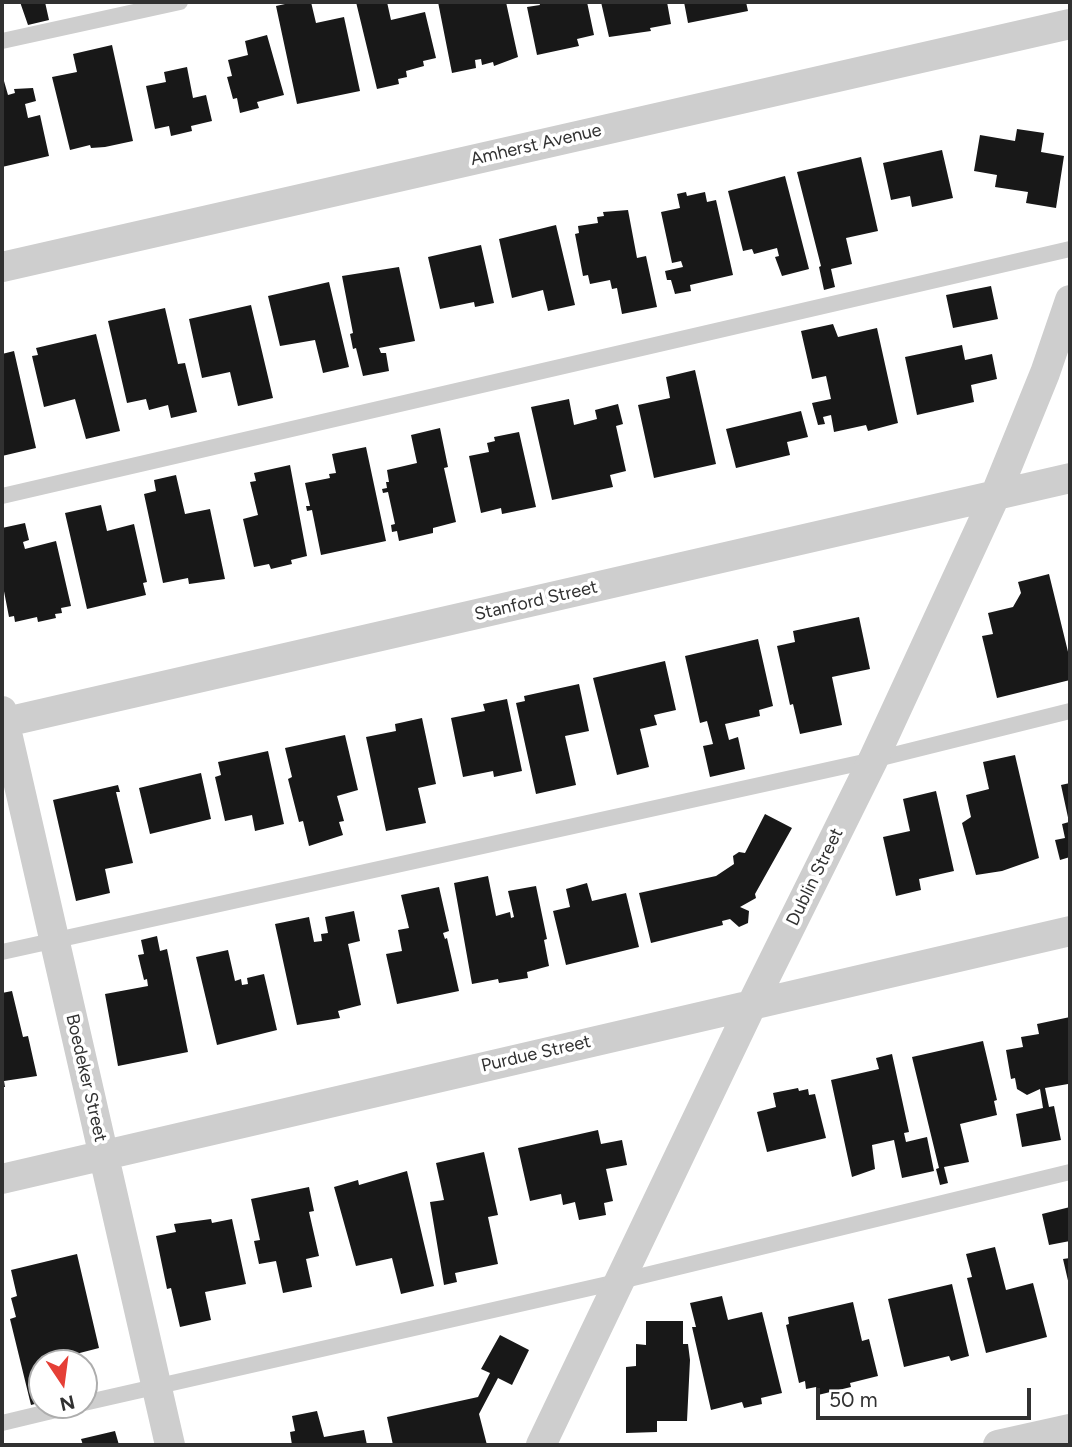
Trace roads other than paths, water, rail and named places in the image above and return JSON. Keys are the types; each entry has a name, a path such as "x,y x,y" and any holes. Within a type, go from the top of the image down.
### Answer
{"street":[{"name":"Amherst Avenue","path":"2,267 1070,24"},
{"name":"Dublin Street","path":"541,1445 752,1004 873,760 995,496 1045,373 1070,300"},
{"name":"Stanford Street","path":"3,719 1070,478"},
{"name":"Boedeker Street","path":"3,719 170,1445"},
{"name":"Purdue Street","path":"2,1179 1070,931"},
{"path":"998,1445 1070,1429"}],"lane":[{"path":"2,41 180,2"},
{"path":"2,496 1070,248"},
{"path":"2,952 873,760 1070,710"},
{"path":"98,1401 621,1281 1070,1172"},
{"path":"2,1423 28,1417"}]}
